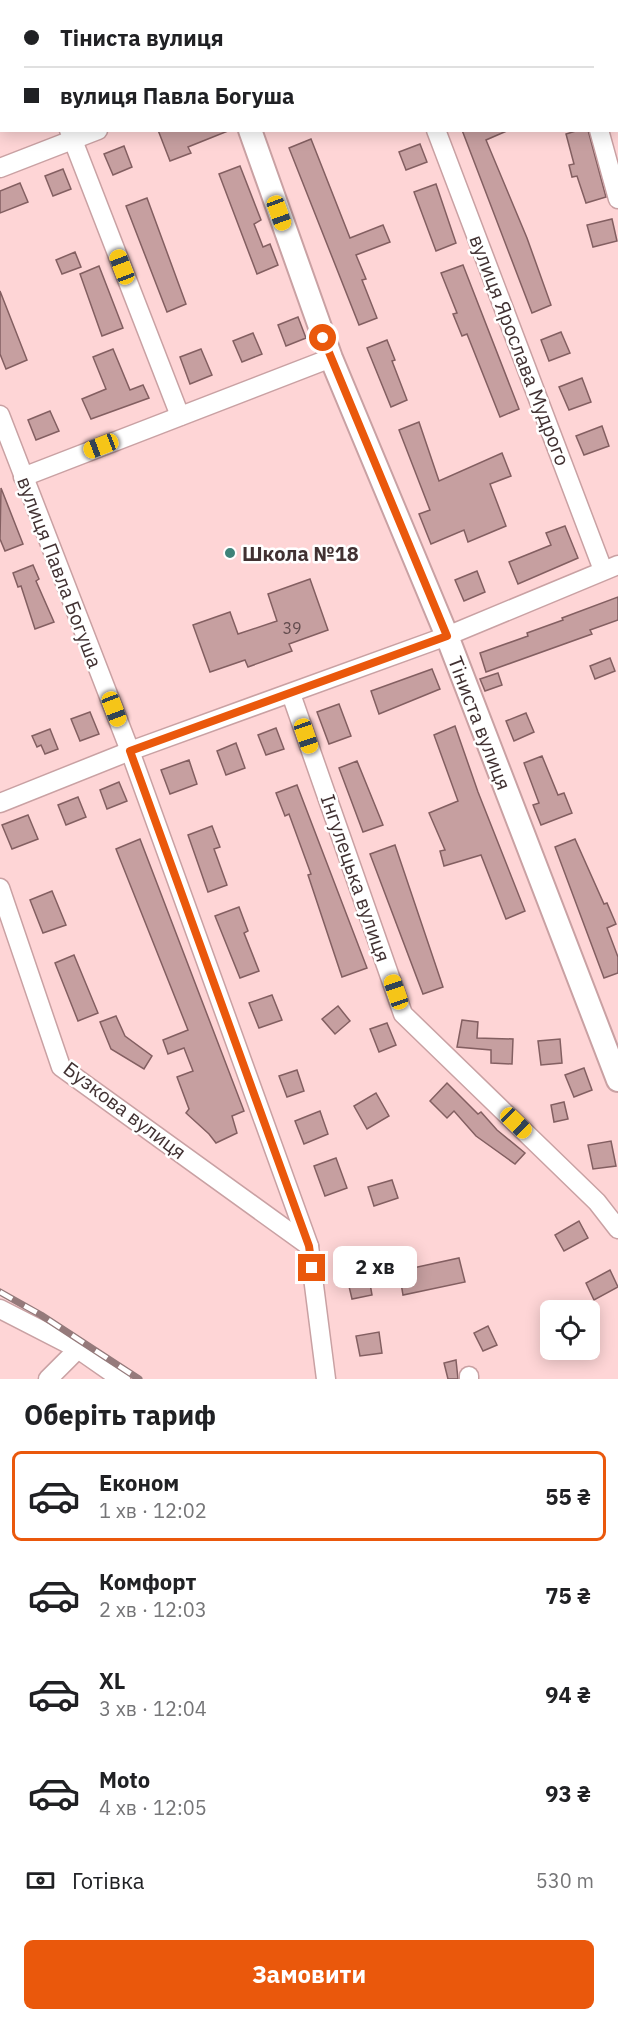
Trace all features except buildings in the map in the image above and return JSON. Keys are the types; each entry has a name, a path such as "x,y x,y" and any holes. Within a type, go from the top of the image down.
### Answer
{"street":[{"path":"0,168 71,135 87,132"},
{"name":"Тіниста вулиця","path":"251,132 331,358 447,636 618,1080"},
{"name":"вулиця Ярослава Мудрого","path":"437,132 611,568"},
{"path":"600,132 618,199"},
{"path":"71,135 180,416"},
{"path":"23,477 331,358"},
{"name":"вулиця Павла Богуша","path":"0,415 130,751 309,1246 327,1379"},
{"path":"0,803 130,751 447,636 611,568"},
{"name":"Інгулецька вулиця","path":"291,694 403,1014 597,1202 618,1228"},
{"name":"Бузкова вулиця","path":"0,888 61,1067 309,1246"},
{"path":"0,1309 78,1349 121,1379"},
{"path":"48,1379 78,1349"}],"railway":[{"path":"0,1292 41,1315 139,1379"}],"place":[{"name":"Школа №18","path":"230,553"}],"route":[{"path":"312,1268 309,1246 130,751 447,636 323,338"}]}
